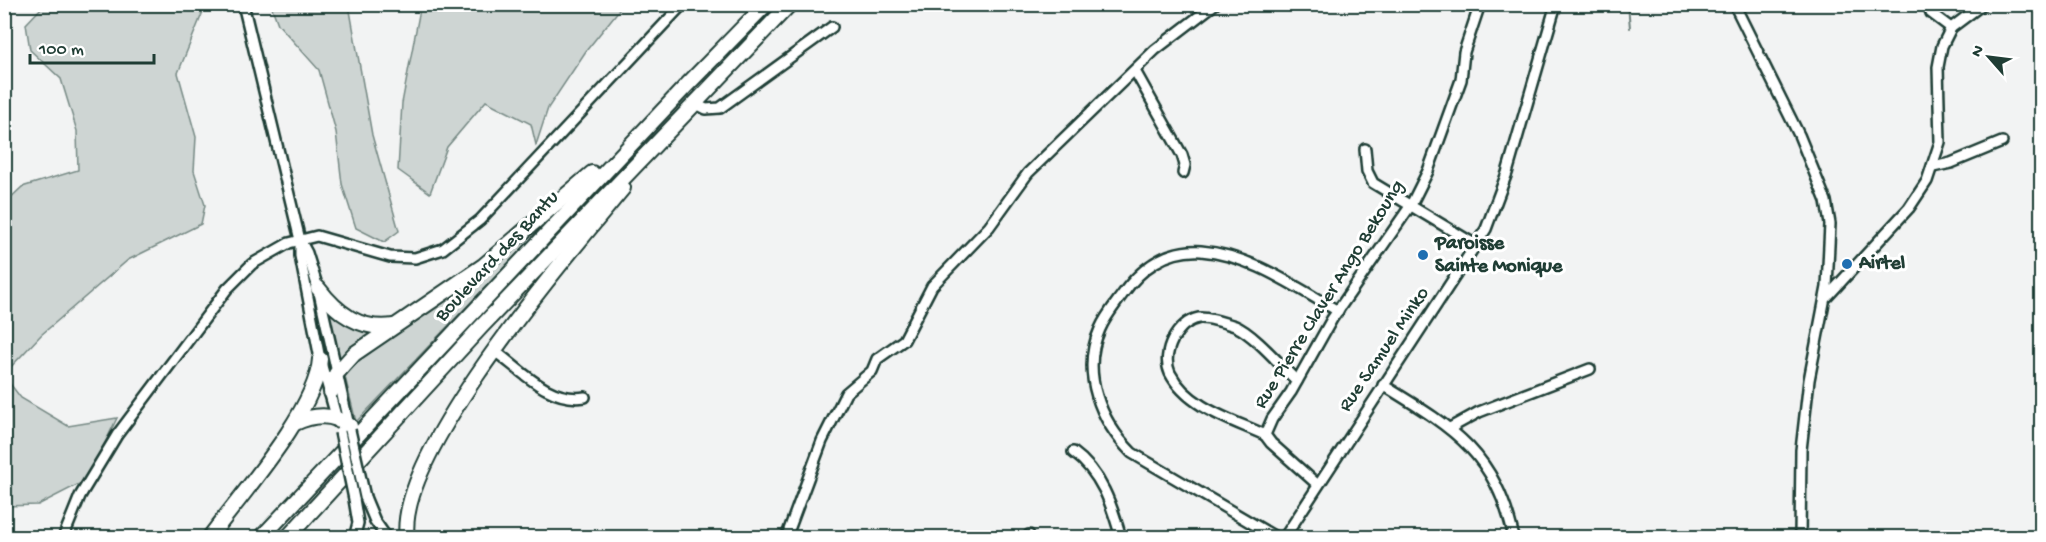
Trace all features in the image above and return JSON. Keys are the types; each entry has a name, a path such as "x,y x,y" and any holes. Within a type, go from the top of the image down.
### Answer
{"highway":[{"name":"Boulevard des Bantu","path":"261,537 766,4"},
{"name":"Boulevard des Bantu","path":"287,537 389,425 667,130 790,4"},
{"path":"331,392 336,374 354,354 464,280 518,239 686,86"},
{"path":"407,537 409,503 421,467 438,435 545,283 647,159 667,130"},
{"path":"318,288 339,312 353,321 378,327 396,326"},
{"path":"210,537 294,423 314,389 321,360"},
{"path":"294,423 325,416 337,417 347,429"}],"street":[{"path":"243,4 300,240 300,256 321,360 337,417"},
{"path":"63,537 80,495 105,453 233,282 252,264 270,252 317,236 405,259 428,255 456,242 480,220 683,4"},
{"path":"786,537 822,441 839,403 857,381 872,371 877,358 904,340 932,286 989,227 1028,173 1155,50 1215,4"},
{"name":"Rue Pierre Claver Ango Bekoung","path":"1265,435 1272,419 1338,311 1366,274 1411,205 1428,171 1461,80 1464,52 1480,4"},
{"name":"Rue Samuel Minko","path":"1284,537 1491,219 1556,4"},
{"path":"1734,4 1784,102 1819,181 1830,224 1829,261 1824,303 1805,405 1799,475 1800,537"},
{"path":"1928,4 1931,13 1951,28"},
{"path":"1824,303 1835,286 1910,208 1933,167 1941,130 1939,56 1951,28 1983,4"},
{"path":"694,103 706,109 720,108 832,27"},
{"path":"1135,71 1182,155 1185,165 1183,173"},
{"path":"1933,167 1951,164 2002,142"},
{"path":"1365,149 1367,171 1373,183 1411,205 1434,222 1476,245"},
{"path":"300,240 308,253 318,288 347,429 365,497 370,511 387,537"},
{"path":"1277,537 1132,453 1121,442 1106,422 1096,396 1093,371 1094,350 1100,330 1134,277 1153,261 1199,251 1227,255 1255,265 1338,311"},
{"path":"1829,261 1835,275 1844,276 1848,273"},
{"path":"1297,381 1237,327 1200,318 1183,325 1169,347 1170,372 1191,397 1218,416 1265,435 1318,484"},
{"path":"496,352 556,396 569,400 585,397"},
{"path":"1450,428 1479,412 1586,371"},
{"path":"1383,385 1450,428 1489,470 1508,512 1514,537"},
{"path":"347,429 358,523 354,537"},
{"path":"1073,452 1092,468 1111,503 1121,537"}],"shaded area":[{"path":"45,4 203,5 202,14 178,73 196,137 194,171 205,205 201,224 128,260 41,335 5,373 5,203 22,187 78,170 77,131 61,79 30,50 26,24"},
{"path":"421,4 623,5 586,51 548,108 536,145 531,124 486,101 447,147 430,193 398,170 402,103"},
{"path":"271,5 349,5 372,135 399,231 384,242 356,228 342,184 336,132 319,70 278,24"},
{"path":"772,5 784,5 708,79 357,452 355,443"},
{"path":"564,205 356,422 345,377 354,361 477,278"},
{"path":"327,308 381,331 340,361"},
{"path":"4,376 21,398 68,426 117,418 87,480 38,505 5,506"}],"waterway":[{"path":"1628,4 1630,28"}],"place":[{"name":"Paroisse Sainte Monique","path":"1423,255"},
{"name":"Airtel","path":"1847,264"}]}
